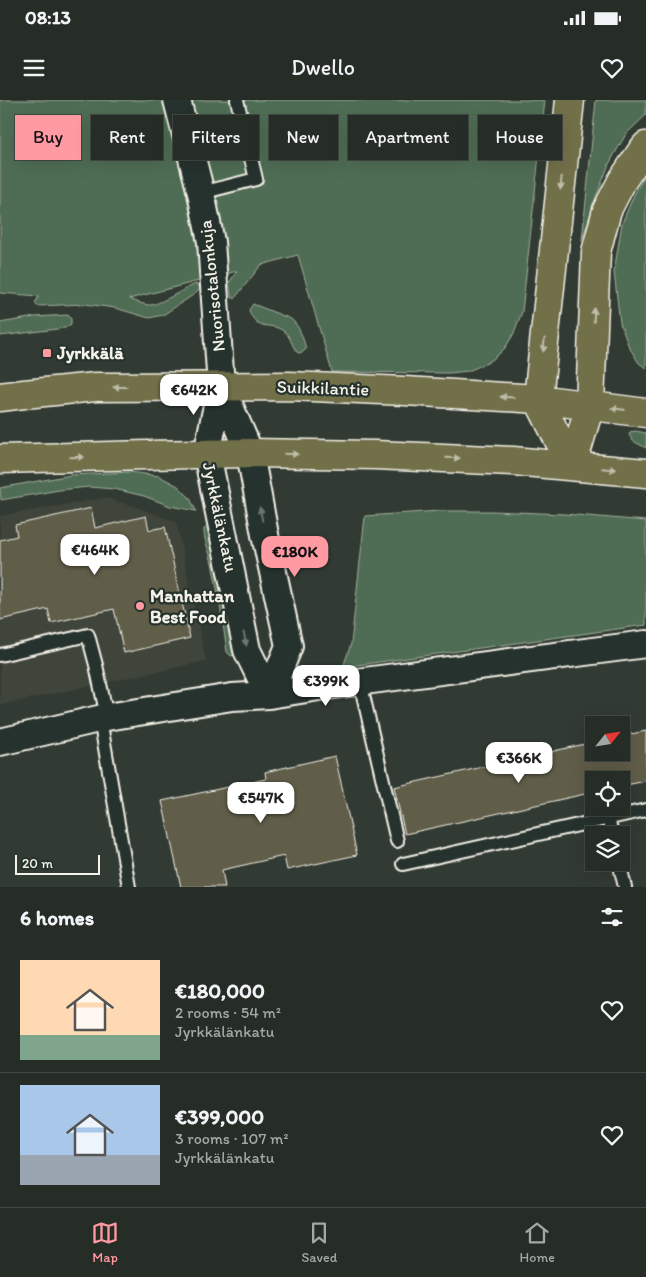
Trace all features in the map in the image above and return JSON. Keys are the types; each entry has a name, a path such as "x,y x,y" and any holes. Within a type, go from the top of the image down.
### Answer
{"main road":[{"path":"570,100 538,399 572,466"},
{"path":"572,466 590,405 596,252 607,210 622,181 646,146"},
{"name":"Suikkilantie","path":"0,397 96,387 290,386 538,399 646,412"},
{"path":"0,459 250,453 375,455 514,461 646,473"}],"street":[{"name":"Nuorisotalonkuja","path":"177,100 211,242 221,386"},
{"path":"221,386 250,453 265,535 289,646 269,696"},
{"name":"Jyrkkälänkatu","path":"221,386 207,454 247,650 269,696"},
{"path":"0,742 104,718 232,697 269,696 319,687 646,644"}],"lane":[{"path":"200,193 256,180 237,100"},
{"path":"0,655 88,635 96,665 129,887"},
{"path":"360,682 398,841"},
{"path":"403,864 646,810"},
{"path":"608,818 610,826"},
{"path":"621,871 625,887"}],"shaded area":[{"path":"105,498 176,522 206,661 0,705 0,516"}],"green space":[{"path":"0,100 545,100 543,115 478,115 478,160 538,160 522,312 513,335 505,348 487,363 468,371 449,373 332,372 298,255 261,265 235,298 232,298 229,283 237,271 129,299 146,305 153,305 196,284 199,286 200,289 196,293 163,315 149,318 115,308 85,304 37,306 35,303 39,296 0,293"},
{"path":"596,100 646,100 646,115 626,134 609,164 582,240"},
{"path":"646,173 646,368 639,363 629,347 620,323 614,272 622,223"},
{"path":"253,304 291,319 299,329 306,349 298,353 285,332 259,324 252,317 249,310"},
{"path":"68,315 71,319 71,324 65,328 0,336 0,323 35,317"},
{"path":"630,432 646,433 646,448 633,441 629,435"},
{"path":"130,472 159,476 178,486 190,498 196,511 170,506 144,496 114,489 89,487 1,500 0,488 71,475"},
{"path":"440,511 564,514 646,521 646,625 343,667 351,644 365,516"},
{"path":"207,527 211,536 236,652 233,656 227,652 214,574 205,537 204,529"}],"building":[{"path":"91,508 95,528 146,516 149,530 165,527 190,638 124,653 114,609 51,623 48,609 0,620 0,540 17,536 15,525"},
{"path":"646,731 646,781 630,784 630,771 585,771 585,794 405,834 394,787 585,744 585,761 630,761 630,734"},
{"path":"335,756 357,855 287,870 284,856 222,870 225,887 181,887 162,801 266,779 265,772"}],"place":[{"name":"Jyrkkälä","path":"47,353"},
{"name":"Manhattan Best Food","path":"140,606"}]}
